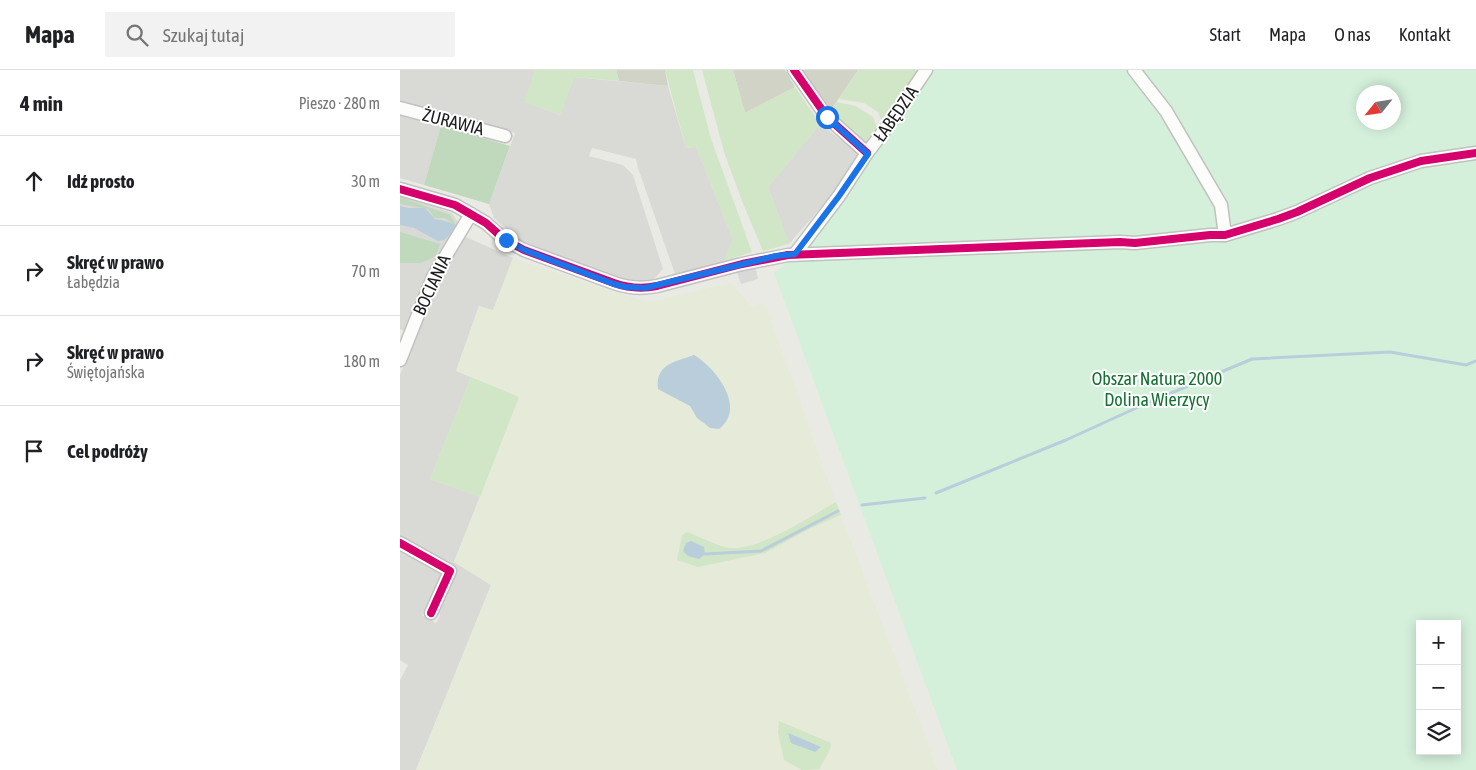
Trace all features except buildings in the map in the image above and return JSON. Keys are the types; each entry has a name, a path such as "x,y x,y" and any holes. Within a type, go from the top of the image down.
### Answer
{"street":[{"path":"794,70 827,117 868,154"},
{"name":"ŁABĘDZIA","path":"795,254 894,119 926,70"},
{"path":"1134,70 1166,111 1221,205 1225,234"},
{"name":"ŻURAWIA","path":"400,108 505,136"},
{"path":"400,189 455,205 486,223 506,240 524,250 626,287 645,288 776,256 795,254 1110,242 1136,243 1225,234 1297,212 1370,178 1421,161 1476,153"},
{"name":"BOCIANIA","path":"400,360 433,277 471,214"},
{"path":"400,543 450,571 431,613"}],"shaded area":[{"path":"400,70 535,70 525,102 560,115 574,77 668,86 686,148 696,147 733,239 724,261 675,274 636,159 592,148 589,156 623,165 633,175 663,269 653,280 643,283 619,280 517,239 494,218 489,204 515,133 400,102"},
{"path":"616,70 665,70 668,86 619,81"},
{"path":"733,70 785,70 795,87 745,113"},
{"path":"801,70 858,70 829,113"},
{"path":"400,115 441,126 424,185 400,178"},
{"path":"820,124 857,152 860,163 789,244 768,187"},
{"path":"400,196 452,213 460,225 407,332 400,329"},
{"path":"466,237 513,258 493,311 479,306 456,371 471,377 430,479 480,497 454,562 491,585 416,770 400,770 400,680 408,665 400,660 400,549 441,571 444,579 431,605 425,608 422,615 436,623 440,616 438,609 455,573 400,538 400,375 448,257"},
{"path":"755,265 758,279 741,284 736,270"}],"green space":[{"path":"535,70 616,70 619,81 574,77 561,115 524,102"},
{"path":"665,70 693,70 711,139 752,252 724,261 733,239 696,147 686,148"},
{"path":"702,70 733,70 745,113 795,87 820,124 768,187 789,244 763,251 724,152"},
{"path":"858,70 918,70 883,124 878,112 864,103 839,99"},
{"name":"Obszar Natura 2000 Dolina Wierzycy","path":"934,70 1476,70 1476,770 957,770 774,273 809,244"},
{"path":"837,102 856,106 873,117 878,130 867,144 829,113"},
{"path":"441,126 510,146 489,204 424,185"},
{"path":"400,197 450,215 457,227 445,218 435,218 428,209 400,204"},
{"path":"400,232 440,244 436,256 421,263 400,263"},
{"path":"513,258 649,302 731,283 752,307 765,303 836,502 769,539 748,546 729,548 687,532 698,567 765,553 811,528 841,515 938,770 416,770 491,585 454,562 519,397 456,371 479,306 493,310"},
{"path":"471,377 519,397 480,497 430,479"},
{"path":"836,502 841,515 811,528 765,553 698,567 677,560 682,535 687,532 726,547 743,547 771,538"},
{"path":"779,721 831,743 830,750 819,769 802,770 784,760 778,733"}],"water":[{"path":"400,206 425,208 435,219 455,225 453,232 444,240 438,241 414,228 400,225"},
{"path":"694,355 703,361 719,379 729,400 730,410 727,420 719,429 710,428 697,418 690,406 658,389 658,381 663,369 673,362"},
{"path":"691,541 704,547 705,554 699,559 688,556 683,551 686,543"},
{"path":"788,733 821,747 815,752 791,743"}],"waterway":[{"path":"936,493 1066,440 1252,359 1390,352 1466,365 1476,361"},
{"path":"862,505 925,498"},
{"path":"705,554 761,551 838,511"}],"cycle path":[{"path":"794,70 827,117 867,153"},
{"path":"400,189 455,205 486,223 505,240 524,250 614,283 640,288 657,286 742,264 788,255 1120,242 1135,243 1225,235 1297,212 1370,178 1421,161 1476,153"},
{"path":"400,543 450,571 431,613"}],"route":[{"path":"506,240 524,250 614,284 645,288 776,256 795,254 868,154 827,117"}]}
